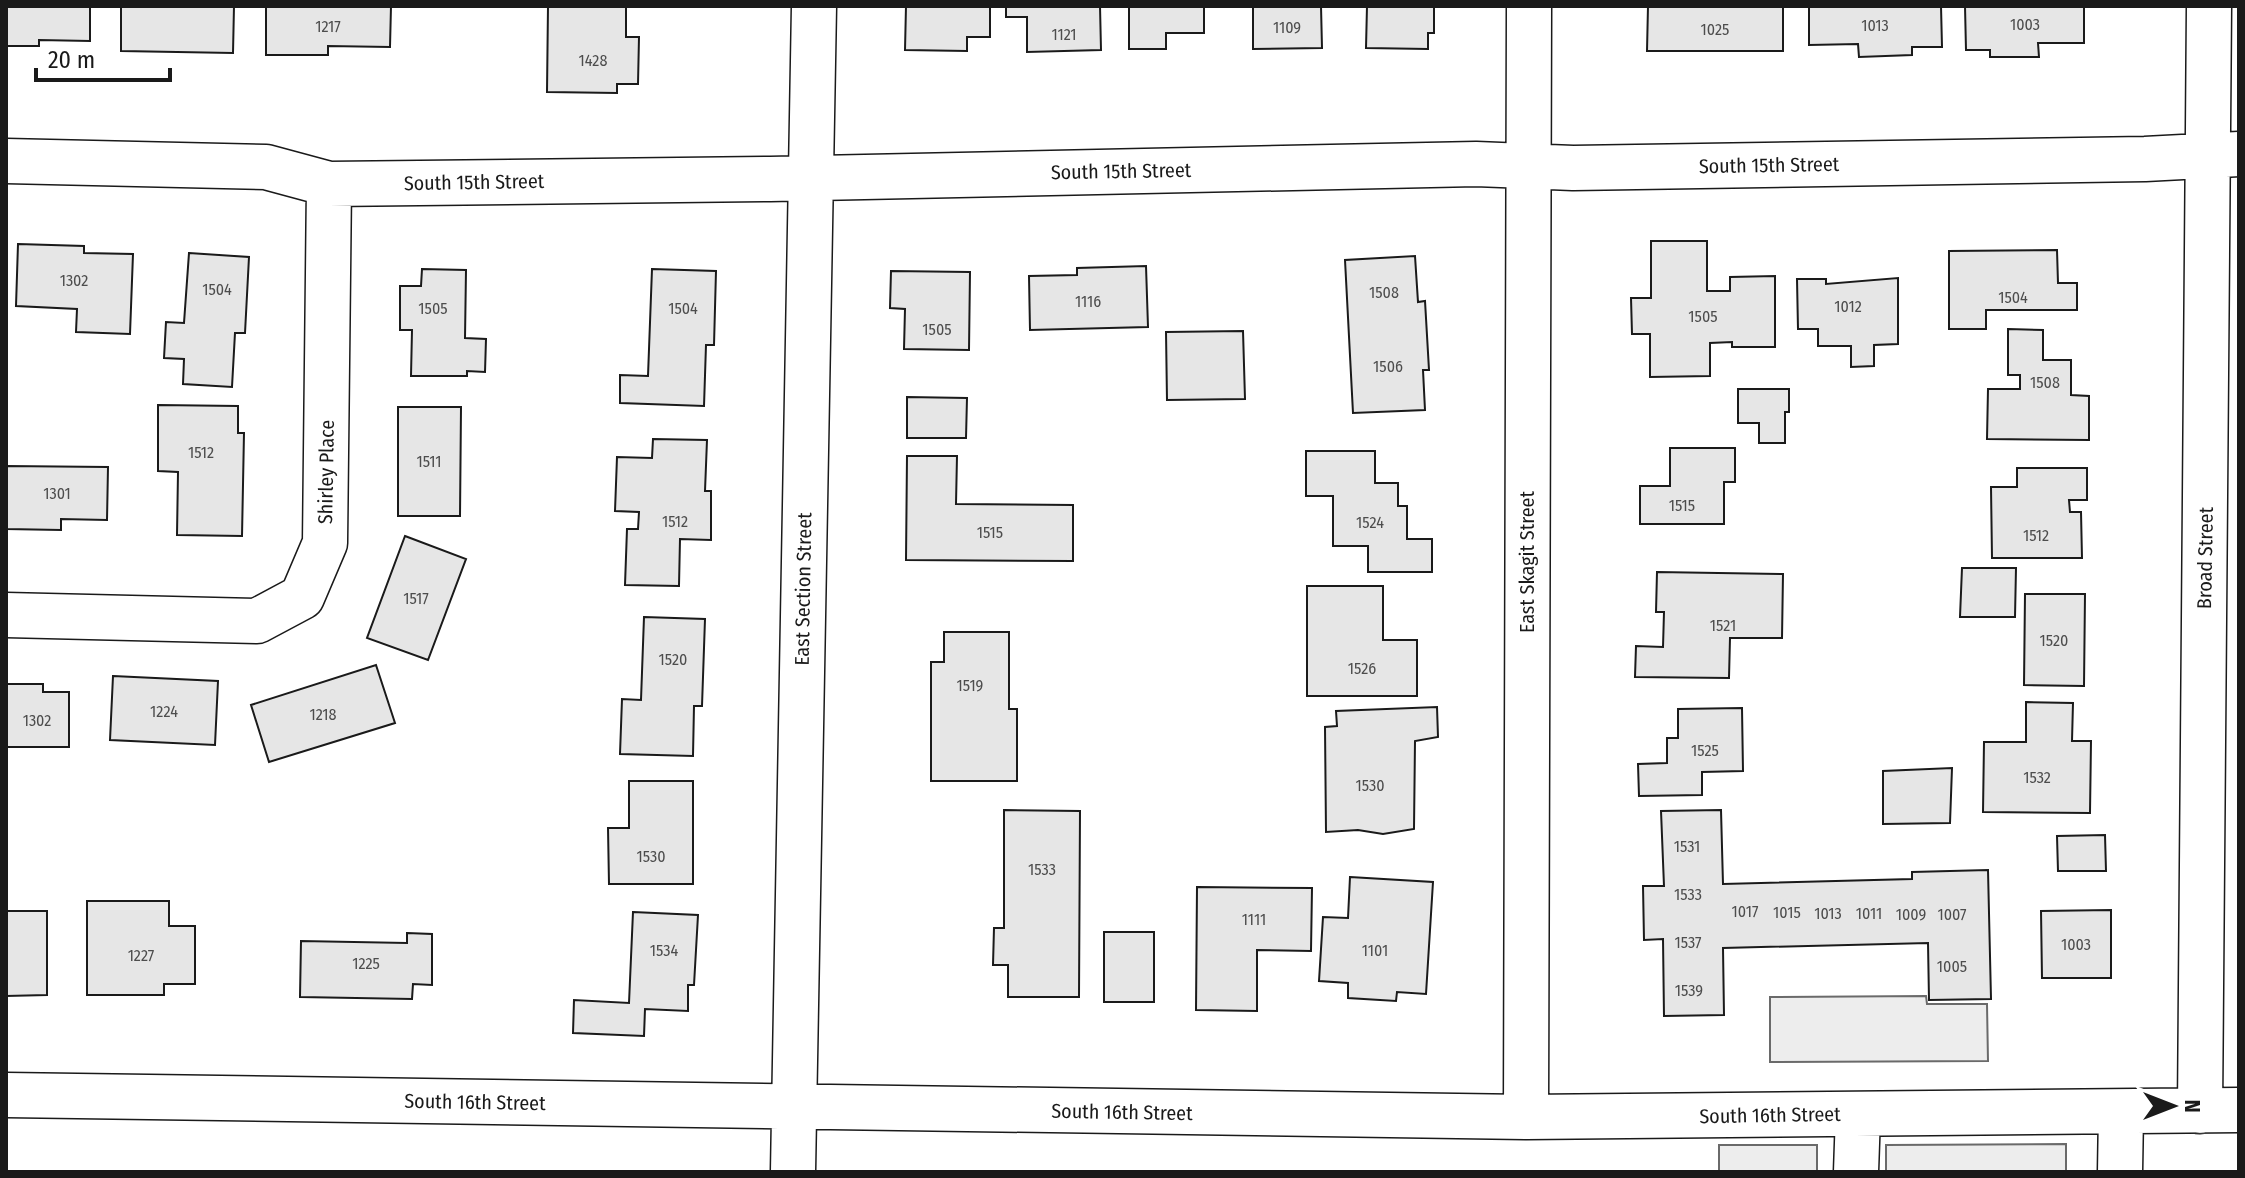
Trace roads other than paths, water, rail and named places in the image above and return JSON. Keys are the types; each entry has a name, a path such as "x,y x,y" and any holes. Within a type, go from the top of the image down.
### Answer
{"street":[{"name":"East Section Street","path":"793,1172 814,6"},
{"name":"East Skagit Street","path":"1526,1117 1529,6"},
{"name":"Broad Street","path":"2209,6 2224,154 2220,1110"},
{"name":"South 15th Street","path":"6,161 266,167 329,184 1476,164 1604,167 2145,159 2224,154"},
{"name":"Shirley Place","path":"6,615 257,621 302,597 325,543 329,184"},
{"name":"South 16th Street","path":"6,1095 1526,1117 2220,1110"},
{"path":"2120,1172 2121,1113"},
{"path":"1856,1172 1858,1114"}]}
